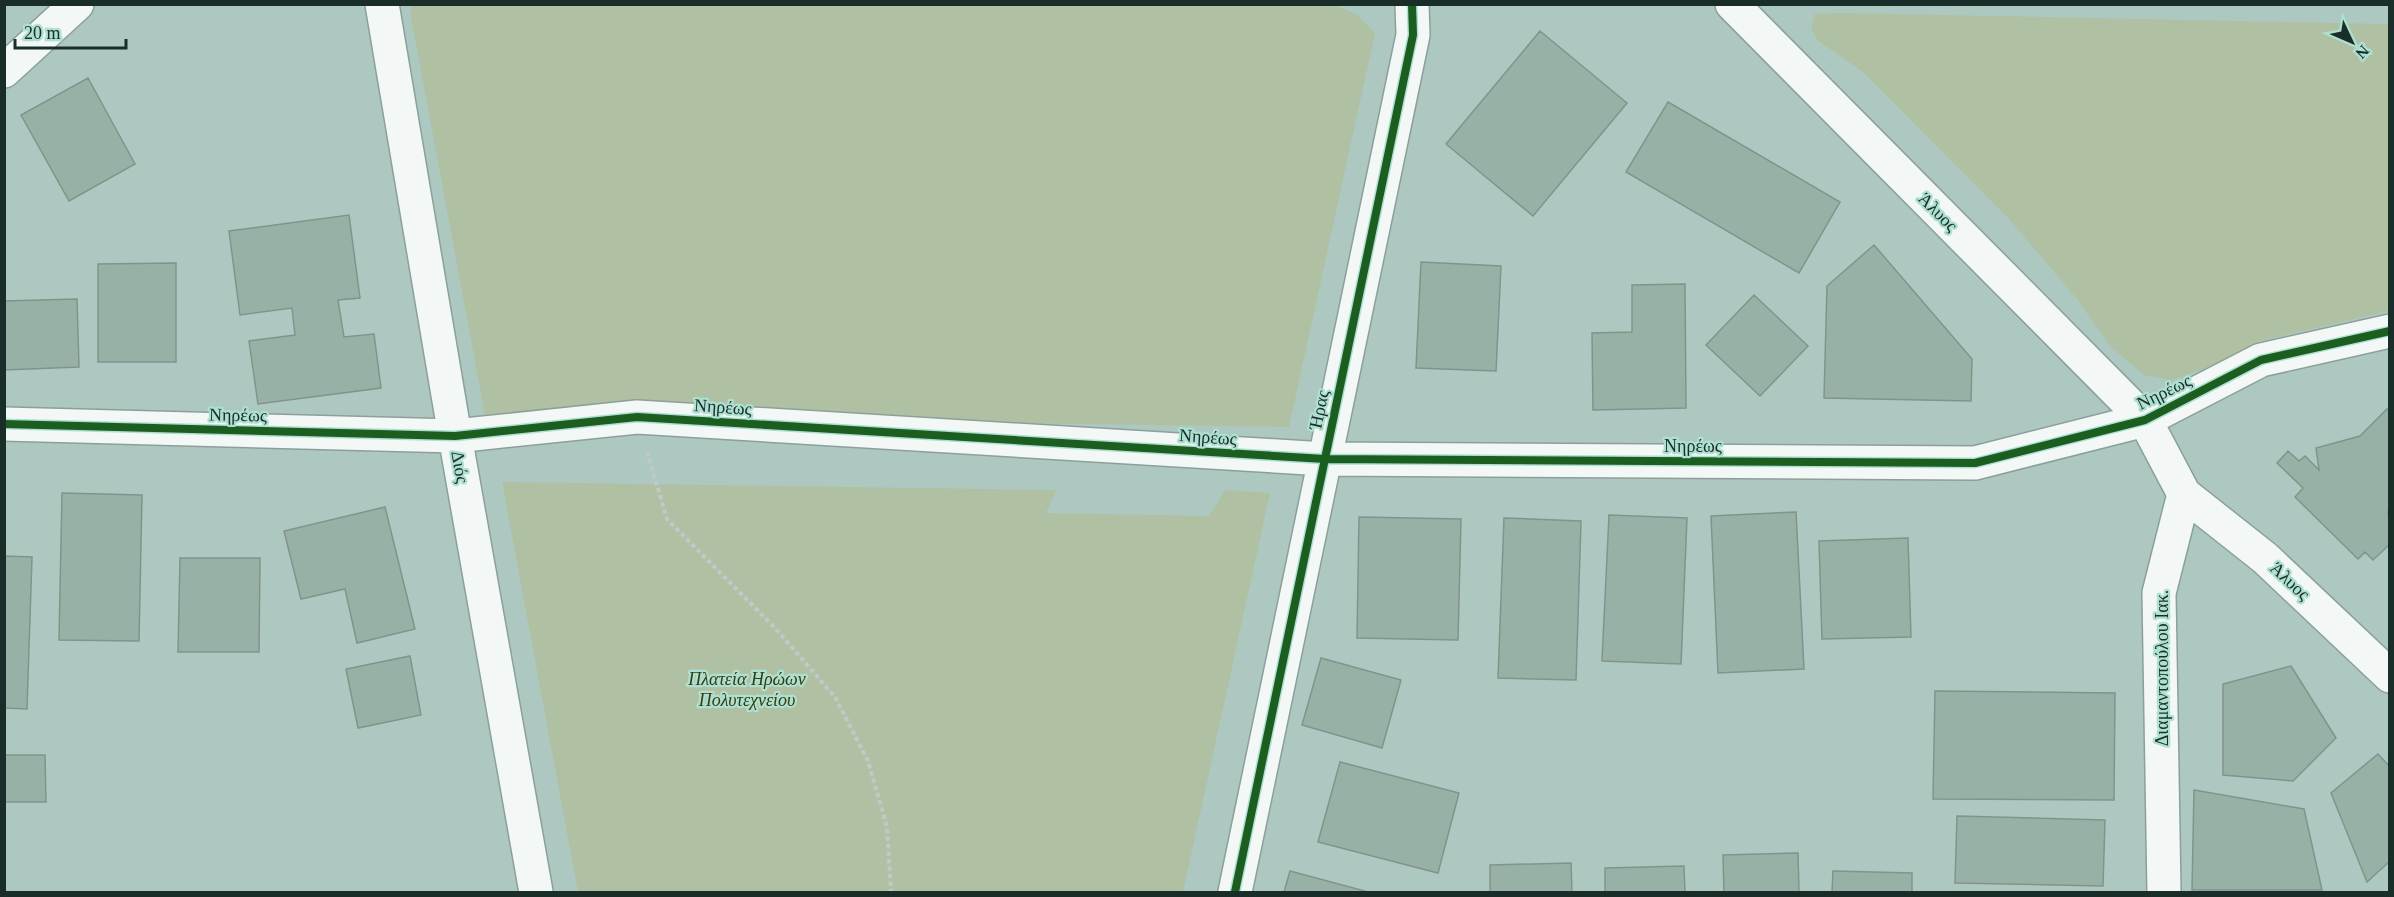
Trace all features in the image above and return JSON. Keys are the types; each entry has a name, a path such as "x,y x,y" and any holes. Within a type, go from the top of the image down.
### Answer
{"street":[{"path":"4,71 76,4"},
{"name":"Διός","path":"382,4 455,436 537,892"},
{"name":"Ήρας","path":"1235,892 1413,35 1412,4"},
{"name":"Άλυος","path":"1732,4 2145,420"},
{"name":"Νηρέως","path":"4,424 455,436 637,417 1325,459 1975,463 2145,420 2261,360 2390,331"},
{"path":"2145,420 2184,494"},
{"name":"Άλυος","path":"2184,494 2265,558 2390,676"},
{"name":"Διαμαντοπούλου Ιακ.","path":"2164,892 2159,593 2184,494"}],"path":[{"path":"637,417 667,519 775,628 835,697 868,761 887,827 891,892"}],"green space":[{"path":"411,5 1337,6 1356,14 1375,33 1289,427 485,415 411,17"},
{"path":"1815,14 2389,24 2389,311 2259,341 2221,363 2172,380 2144,375 2110,346 2077,299 2009,219 1863,72 1817,40 1811,28"},
{"name":"Πλατεία Ηρώων Πολυτεχνείου","path":"502,482 1056,490 1046,513 1209,516 1225,490 1270,493 1183,892 578,892"}],"building":[{"path":"1540,31 1627,103 1533,216 1446,144"},
{"path":"88,78 135,164 69,201 21,115"},
{"path":"1668,102 1840,202 1799,273 1626,172"},
{"path":"349,215 360,298 338,300 344,337 374,334 381,388 258,404 249,341 295,335 292,308 240,315 229,231"},
{"path":"1874,245 1972,359 1971,401 1824,398 1827,286"},
{"path":"1421,262 1501,266 1496,371 1416,368"},
{"path":"176,263 176,362 98,362 98,264"},
{"path":"1685,284 1686,408 1593,410 1592,333 1632,332 1632,285"},
{"path":"1754,295 1808,346 1760,396 1706,345"},
{"path":"77,299 79,367 4,370 4,301"},
{"path":"2387,409 2390,411 2390,510 2388,510 2390,544 2373,560 2365,552 2358,559 2295,497 2303,488 2277,463 2288,451 2299,461 2305,456 2319,470 2316,448 2360,436"},
{"path":"62,493 142,495 139,641 59,640"},
{"path":"385,507 415,629 357,643 345,589 301,599 284,531"},
{"path":"1796,512 1804,669 1718,673 1711,516"},
{"path":"1609,515 1687,518 1681,664 1602,661"},
{"path":"1359,517 1461,519 1458,640 1357,638"},
{"path":"1504,518 1581,521 1576,680 1498,678"},
{"path":"1908,538 1911,637 1822,639 1819,541"},
{"path":"4,556 32,557 27,709 4,708"},
{"path":"180,558 260,558 259,652 178,652"},
{"path":"410,656 421,715 358,728 346,669"},
{"path":"1321,658 1401,680 1382,748 1302,725"},
{"path":"2291,666 2336,738 2293,781 2223,775 2223,684"},
{"path":"1935,691 2115,693 2114,800 1933,799"},
{"path":"2378,754 2390,767 2390,861 2367,882 2331,793"},
{"path":"4,755 45,755 46,802 4,802"},
{"path":"1340,762 1459,793 1438,873 1318,842"},
{"path":"2194,790 2304,809 2322,890 2192,890"},
{"path":"1957,816 2105,820 2103,886 1955,883"},
{"path":"1798,853 1799,892 1724,892 1723,855"},
{"path":"1571,863 1572,892 1490,892 1490,865"},
{"path":"1684,866 1685,892 1605,892 1605,868"},
{"path":"1290,871 1365,891 1365,892 1284,892"},
{"path":"1833,871 1912,873 1912,892 1832,892"}],"cycle path":[{"path":"1235,892 1413,35 1412,4"},
{"path":"4,424 455,436 637,417 1325,459 1975,463 2145,420 2261,360 2390,331"}]}
